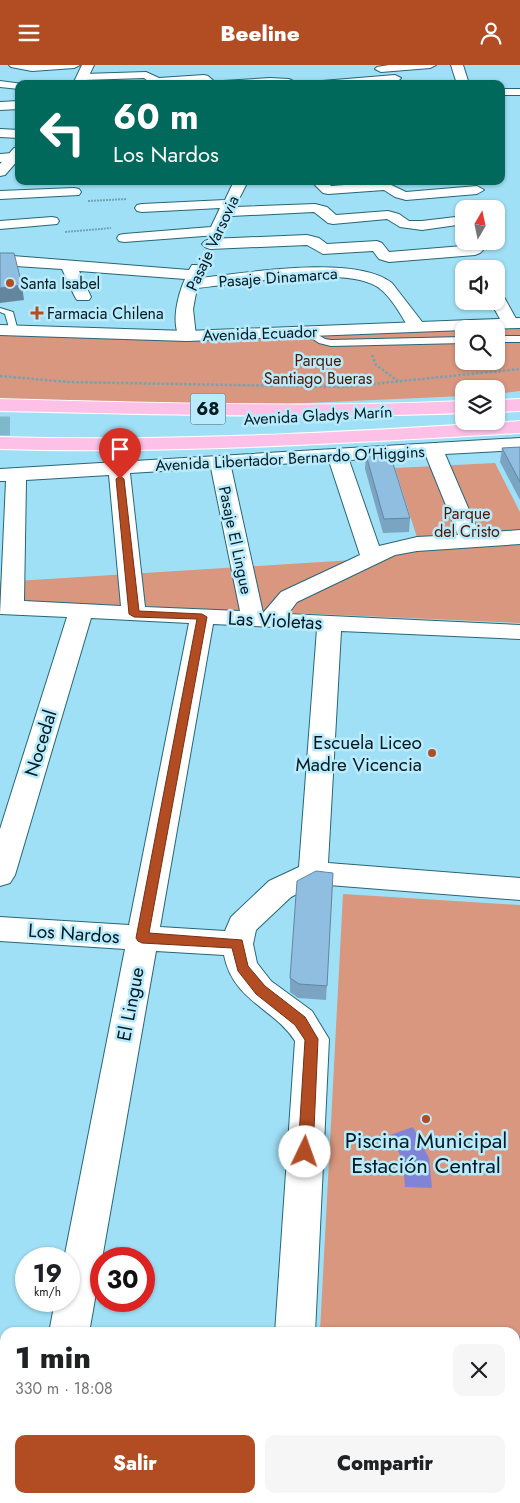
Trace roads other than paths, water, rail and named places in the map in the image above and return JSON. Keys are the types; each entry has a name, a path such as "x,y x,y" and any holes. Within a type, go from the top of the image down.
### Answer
{"main road":[{"path":"505,405 519,404"},
{"name":"68","path":"0,405 183,409 415,409"},
{"path":"415,409 455,407"},
{"name":"Avenida Gladys Marín","path":"76,425 284,417 415,409"},
{"name":"Avenida Libertador Bernardo O'Higgins","path":"13,431 75,445 184,445 520,427"},
{"path":"397,434 520,434"},
{"path":"0,461 184,445"}],"street":[{"path":"15,65 32,68 74,65"},
{"path":"81,80 88,65"},
{"path":"378,67 430,65"},
{"path":"457,65 462,80"},
{"path":"378,67 398,80"},
{"path":"279,68 288,80"},
{"path":"346,71 356,80"},
{"path":"92,80 146,75 154,80"},
{"path":"180,80 204,78 206,80"},
{"path":"0,84 15,86"},
{"path":"505,92 520,93"},
{"path":"0,106 15,105"},
{"path":"0,133 15,134"},
{"name":"Pasaje Varsovia","path":"187,336 183,313 192,280 239,185"},
{"path":"321,185 328,190 382,186 391,188 399,195 477,186 476,200"},
{"path":"0,195 74,192"},
{"path":"142,208 199,204 262,212 314,208 322,210 333,220 388,215 394,217 402,224 414,226 455,221"},
{"path":"0,225 52,221"},
{"path":"124,239 213,237 307,240 314,241 323,249 377,246 384,256 389,257 455,248"},
{"name":"Pasaje Dinamarca","path":"0,260 68,265 192,280 323,272 365,275 384,284 417,327"},
{"path":"68,265 83,297"},
{"path":"505,309 516,323"},
{"name":"Avenida Ecuador","path":"7,331 187,336 516,323"},
{"name":"Avenida Libertador Bernardo O'Higgins","path":"8,474 520,444"},
{"path":"433,449 471,540"},
{"path":"337,455 372,557"},
{"name":"Pasaje El Lingue","path":"220,462 261,619"},
{"path":"119,468 134,614"},
{"path":"6,608 8,474"},
{"path":"261,619 289,597 372,557 402,546 520,537"},
{"name":"Las Violetas","path":"6,608 520,632"},
{"name":"Nocedal","path":"0,875 81,611"},
{"name":"El Lingue","path":"70,1327 202,617"},
{"path":"313,873 329,623"},
{"path":"295,1327 312,1039 300,1021 260,990 242,967 237,943 242,925 280,889 313,873 520,889"},
{"name":"Los Nardos","path":"0,929 237,943"}],"lane":[{"path":"0,310 9,312 7,331"},
{"path":"307,331 322,341 331,343 455,340"},
{"path":"505,339 520,339"}],"water":[{"path":"413,1127 429,1158 432,1188 405,1187 403,1161 390,1135"}],"tunnel":[{"path":"0,426 10,426"}],"place":[{"name":"Santa Isabel","path":"10,283"},
{"name":"Farmacia Chilena","path":"37,313"},
{"name":"Escuela Liceo Madre Vicencia","path":"432,753"},
{"name":"Piscina Municipal Estación Central","path":"426,1119"}],"park label":[{"name":"Parque Santiago Bueras","path":"318,369"},
{"name":"Parque del Cristo","path":"467,522"}]}
